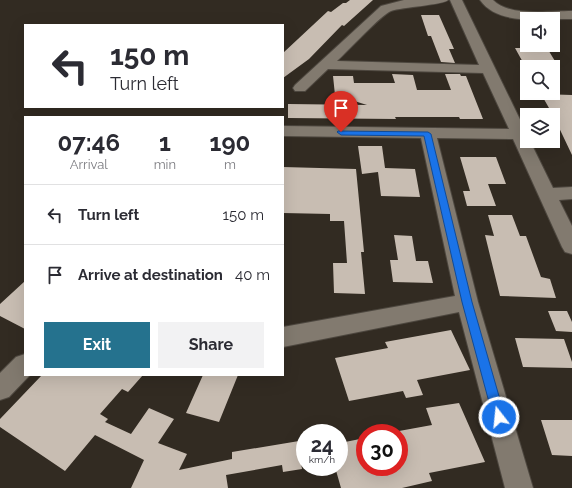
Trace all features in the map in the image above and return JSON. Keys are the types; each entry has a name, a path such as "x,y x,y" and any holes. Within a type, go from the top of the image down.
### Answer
{"street":[{"path":"300,88 384,9 406,3 442,0"},
{"path":"456,0 572,247"},
{"path":"486,0 498,10 511,13 572,15"},
{"path":"325,65 488,69"},
{"path":"284,131 519,134"},
{"path":"428,134 467,302 519,488"},
{"path":"547,194 572,193"},
{"path":"284,337 467,302"},
{"path":"0,389 24,365"}],"building":[{"path":"350,0 373,0 344,26 342,25 309,59 284,77 284,52 328,11 331,12 343,3"},
{"path":"421,15 439,15 454,49 449,49 455,63 441,62 431,36 428,36"},
{"path":"515,48 520,48 520,52 549,52 554,60 522,60"},
{"path":"392,74 413,75 417,90 451,90 445,74 460,74 461,76 466,76 483,119 460,119 459,117 395,117 396,119 288,118 288,104 367,105 335,95 333,76 353,76 354,83 395,83"},
{"path":"560,95 572,95 572,155 560,130 560,108 549,108 544,100 560,100"},
{"path":"358,146 382,146 385,168 415,169 420,197 381,196 378,172 362,174"},
{"path":"460,157 496,157 506,184 488,184 496,206 467,206 463,191 470,191"},
{"path":"284,167 356,169 364,252 361,252 365,294 334,293 333,263 347,263 344,221 330,221 330,214 284,213"},
{"path":"488,215 512,215 520,236 526,236 541,277 550,279 556,298 500,296 485,235 494,236"},
{"path":"394,235 412,236 416,261 428,261 433,283 393,282 390,260 398,260"},
{"path":"24,282 24,328 0,316 0,304"},
{"path":"548,311 567,311 572,322 572,332 556,331"},
{"path":"451,330 470,370 417,380 423,395 406,398 403,391 349,401 335,358 388,348 385,342"},
{"path":"515,338 564,339 572,362 572,368 523,367"},
{"path":"41,376 142,376 128,392 122,389 100,414 108,419 105,422 131,434 149,408 174,419 158,443 187,454 179,470 232,459 232,452 296,441 296,470 283,472 282,465 226,475 228,488 131,488 144,460 95,435 65,471 0,427 0,419"},
{"path":"203,376 238,376 219,422 186,413"},
{"path":"459,403 485,462 429,473 432,481 402,488 341,488 338,476 348,476 348,441 356,440 356,476 408,476 408,429 432,425 426,408"},
{"path":"541,420 572,420 572,456 552,455"}],"route":[{"path":"341,132 428,134 467,302 499,417"}]}
